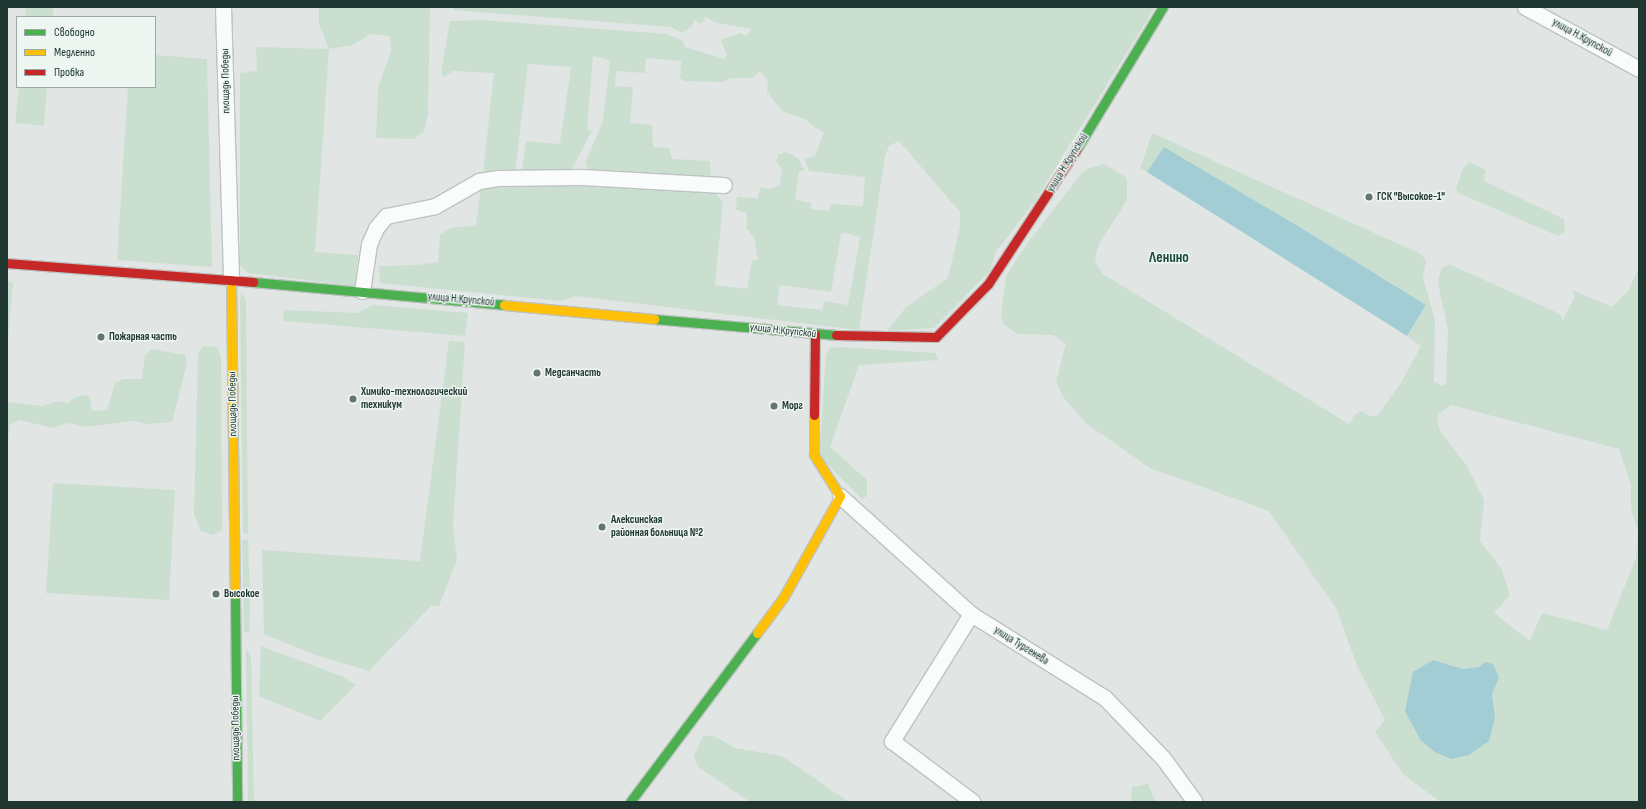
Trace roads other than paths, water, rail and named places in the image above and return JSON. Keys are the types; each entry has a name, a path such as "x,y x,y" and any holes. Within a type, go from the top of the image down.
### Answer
{"street":[{"name":"площадь Победы","path":"223,7 230,280 237,802"},
{"name":"улица Н.Крупской","path":"7,263 362,291 815,334 870,338 936,337 988,284 1051,192 1163,7"},
{"name":"улица Н.Крупской","path":"1525,7 1639,69"},
{"path":"362,291 369,244 376,228 386,216 435,206 479,181 498,178 581,177 724,185"},
{"path":"630,802 783,598 840,496 814,455 815,334"},
{"name":"улица Тургенева","path":"840,496 971,614 1105,698 1163,758 1195,802"},
{"path":"971,614 892,741 973,802"}],"water":[{"path":"1164,147 1298,226 1426,305 1407,336 1147,172"},
{"path":"1433,660 1463,669 1479,667 1485,662 1493,664 1499,678 1492,694 1495,718 1489,741 1469,755 1451,759 1435,752 1421,741 1405,711 1413,672"}],"place":[{"name":"ГСК \"Высокое-1\"","path":"1369,197"},
{"name":"Пожарная часть","path":"101,337"},
{"name":"Медсанчасть","path":"537,373"},
{"name":"Химико-технологический техникум","path":"353,399"},
{"name":"Морг","path":"774,406"},
{"name":"Алексинская районная больница №2","path":"602,527"},
{"name":"Высокое","path":"216,594"}],"district":[{"name":"Ленино","path":"1169,258"}]}
